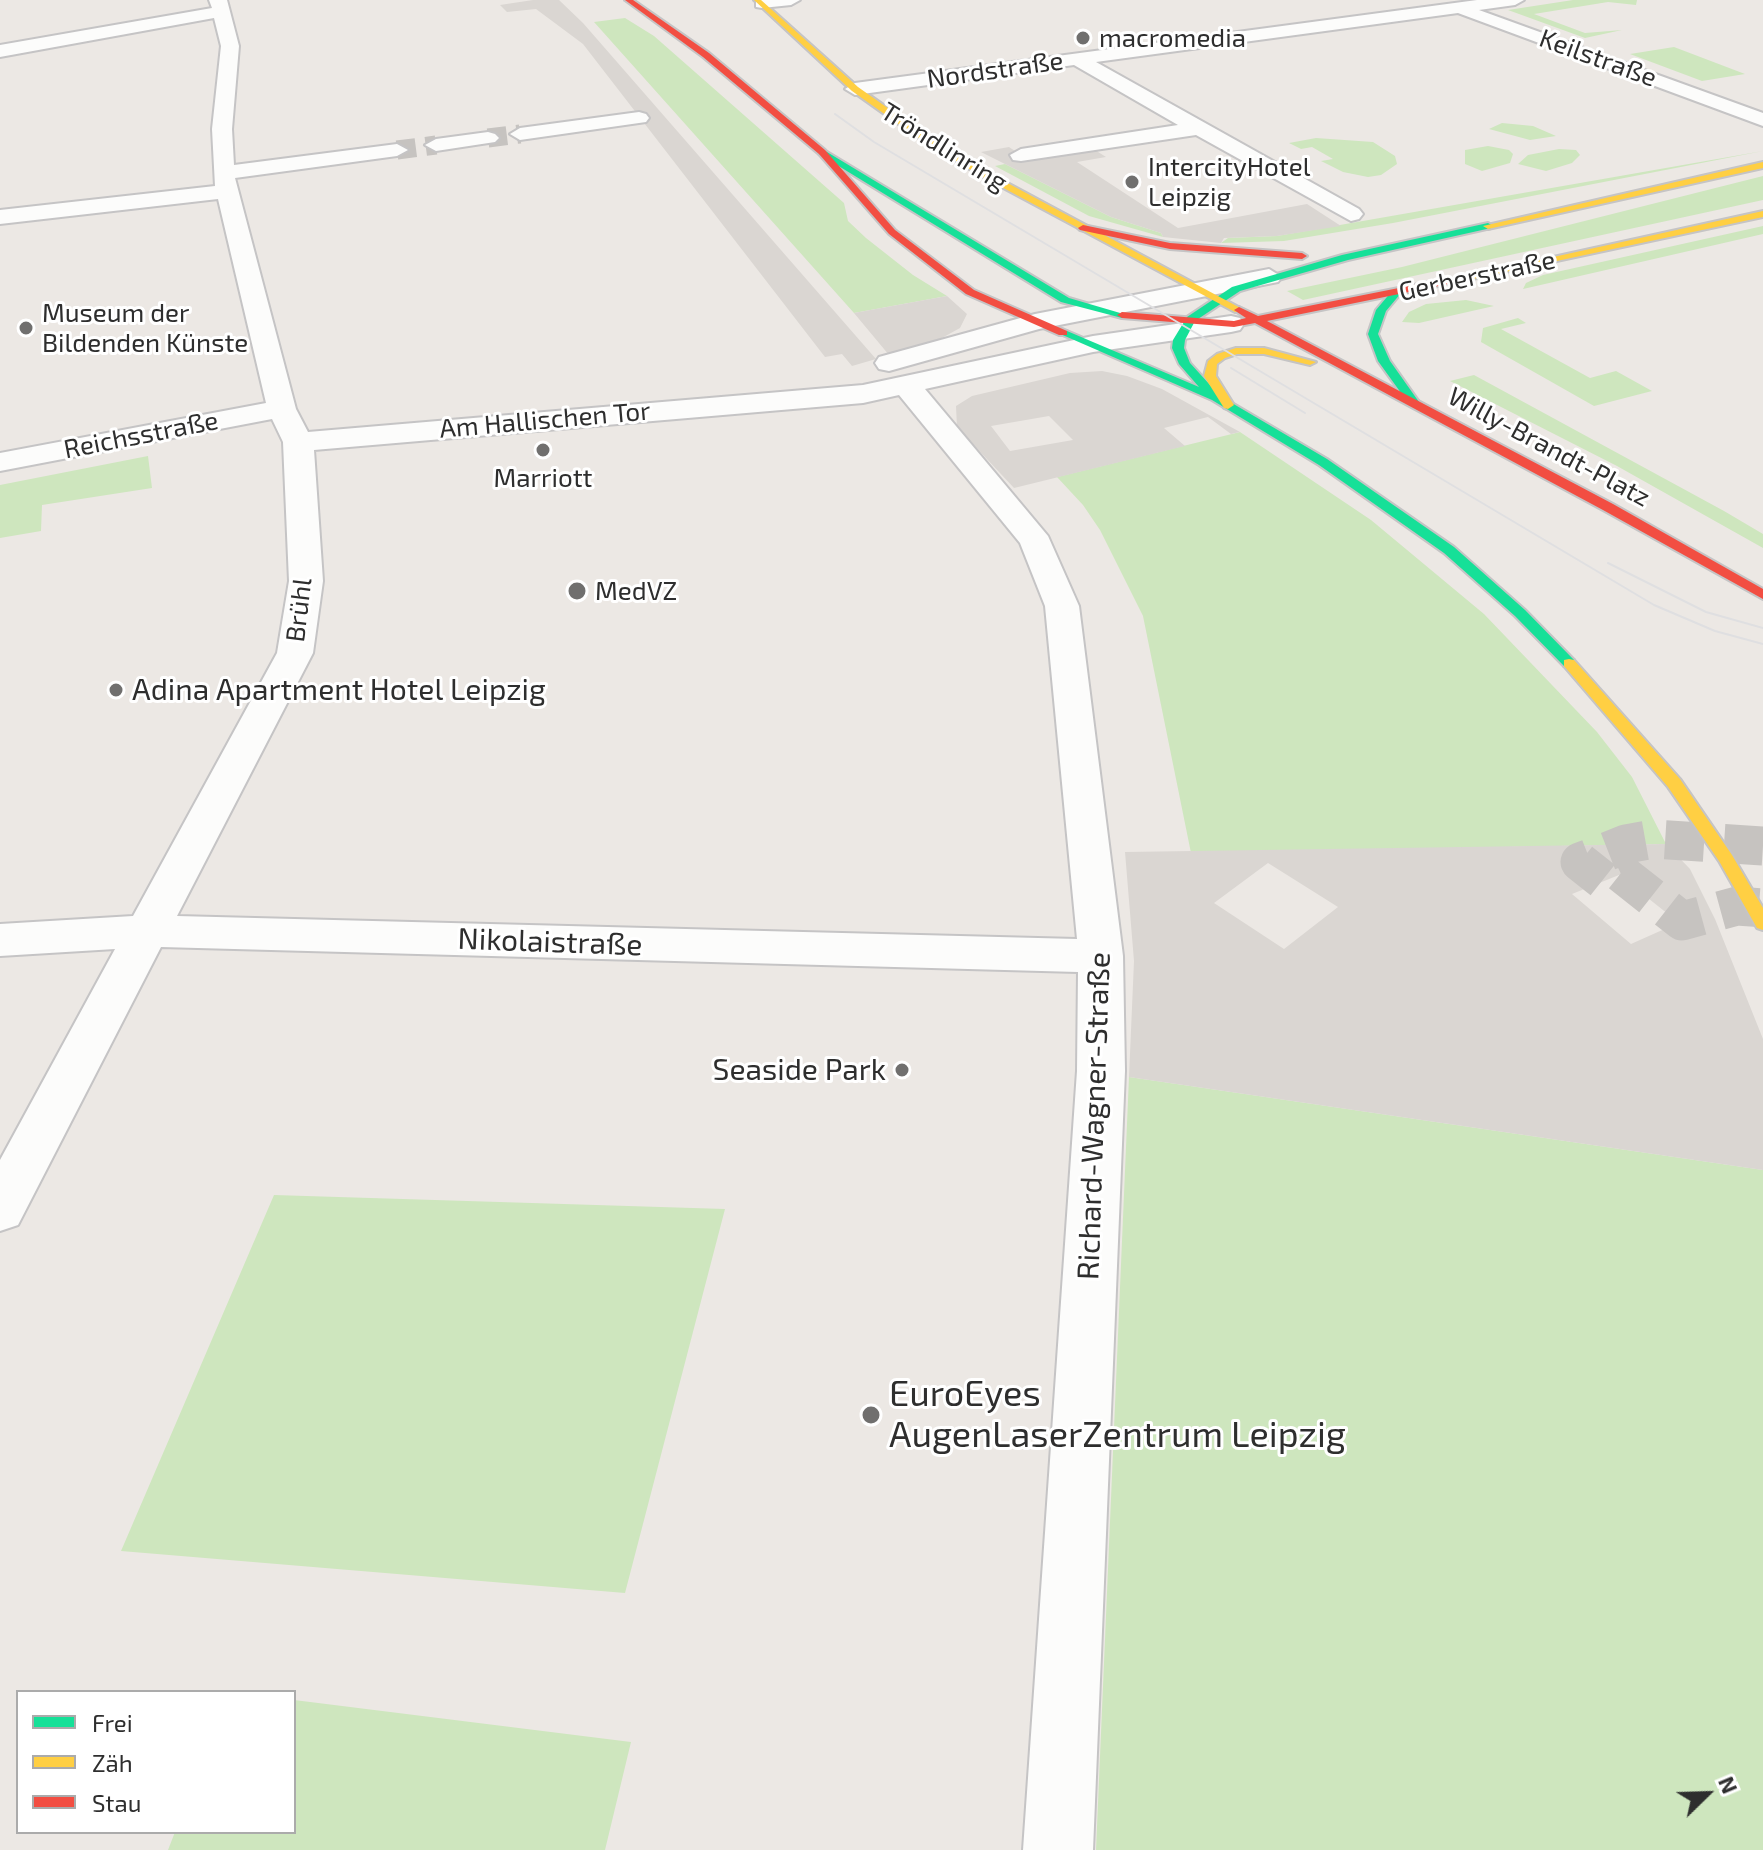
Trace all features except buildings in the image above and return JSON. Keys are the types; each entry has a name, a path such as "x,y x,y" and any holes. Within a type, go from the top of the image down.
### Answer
{"main road":[{"path":"628,0 693,46 822,152 1042,288 1096,309"},
{"name":"Tröndlinring","path":"760,2 855,89 939,147 1208,294 1247,322"},
{"path":"822,152 892,232 970,292 1035,322 1093,338 1222,401 1323,462 1408,519 1520,613 1604,699 1674,783 1726,859 1763,924"},
{"name":"Gerberstraße","path":"1269,277 1346,257 1763,165"},
{"name":"Gerberstraße","path":"1247,322 1763,214"},
{"path":"1083,228 1140,242 1195,249 1346,257"},
{"path":"1396,293 1376,317 1373,334 1384,361 1413,402"},
{"name":"Gerberstraße","path":"1184,331 1208,294"},
{"name":"Willy-Brandt-Platz","path":"1247,322 1309,347 1367,377 1763,595"},
{"path":"1184,331 1180,355 1222,401"},
{"path":"1222,401 1213,384 1212,363 1229,353 1264,351 1367,377"}],"street":[{"path":"760,2 791,0"},
{"name":"Keilstraße","path":"1433,0 1763,120"},
{"name":"Nordstraße","path":"855,89 1515,0"},
{"path":"0,51 219,6"},
{"name":"Brühl","path":"0,1209 295,653 306,581 290,425 225,182 222,129 230,46 219,6"},
{"path":"1077,59 1351,214"},
{"path":"520,134 639,118"},
{"path":"1021,155 1199,128"},
{"path":"436,145 488,138"},
{"path":"0,217 225,182 397,150"},
{"path":"1141,314 1162,270"},
{"name":"Gerberstraße","path":"1208,294 1269,277"},
{"path":"1035,322 1093,338 1141,314 1208,294"},
{"name":"Am Hallischen Tor","path":"793,398 948,344 1035,322 1096,309 1141,314"},
{"path":"1141,314 1184,331 1264,351"},
{"path":"1184,331 1247,322"},
{"name":"Am Hallischen Tor","path":"290,425 843,396 907,386 1093,338"},
{"name":"Am Hallischen Tor","path":"986,367 1149,367"},
{"name":"Richard-Wagner-Straße","path":"907,386 1014,512 1036,543 1062,606 1101,956 1101,1071 1058,1850"},
{"name":"Reichsstraße","path":"0,462 290,425"},
{"path":"1721,570 1763,583"},
{"name":"Nikolaistraße","path":"0,940 145,931 1101,956"}],"green space":[{"path":"1573,0 1637,0 1636,5 1608,2 1534,14 1585,33 1622,30 1585,38 1508,10"},
{"path":"625,18 654,36 844,203 848,221 866,238 913,275 947,296 854,313 594,22"},
{"path":"1674,47 1745,74 1702,81 1630,54"},
{"path":"1502,123 1533,126 1556,136 1530,140 1489,129"},
{"path":"1316,138 1373,142 1395,156 1397,164 1381,175 1368,177 1343,172 1321,161 1333,159 1312,147 1301,149 1289,143"},
{"path":"1488,146 1509,150 1513,154 1510,163 1482,171 1465,164 1465,150"},
{"path":"1559,149 1576,150 1580,155 1572,163 1546,171 1518,164 1528,155"},
{"path":"1763,151 1393,223 1284,241 1221,243 1228,238 1277,236"},
{"path":"1005,164 1111,217 1161,233 1163,237 1089,216 995,166"},
{"path":"1763,176 1763,200 1303,300 1287,291 1402,267"},
{"path":"1763,226 1763,234 1523,289 1526,283 1543,275"},
{"path":"1466,300 1494,306 1419,323 1402,322 1409,312 1426,304"},
{"path":"1518,318 1526,323 1501,329 1590,378 1616,371 1652,391 1594,406 1481,342 1483,328"},
{"path":"1474,375 1763,534 1763,548 1617,466 1450,381"},
{"path":"1240,432 1371,520 1484,614 1597,732 1632,777 1666,844 1191,853 1143,616 1100,530 1083,505 1057,477"},
{"path":"148,456 152,488 42,505 41,531 0,538 0,485"},
{"path":"1129,1077 1763,1170 1763,1850 1096,1850"},
{"path":"274,1195 725,1209 625,1593 121,1551"},
{"path":"296,1700 631,1742 605,1850 168,1850 174,1834 296,1834"}],"shaded area":[{"path":"559,0 583,23 876,359 852,366 842,354 825,357 583,44 536,9 507,12 500,5"},
{"path":"1009,147 1030,161 1095,150 1106,157 1077,162 1178,228 1307,204 1341,226 1277,236 1224,238 1221,243 1163,237 1161,233 1111,217 981,152"},
{"path":"947,296 967,314 960,328 940,339 889,355 854,313"},
{"path":"1102,371 1127,376 1162,389 1240,432 1231,434 1208,417 1164,428 1185,446 1014,488 957,427 956,406 972,396 1070,373","holes":["1049,416 1073,440 1010,451 991,426"]},
{"path":"1666,844 1690,869 1715,919 1763,1039 1763,1170 1129,1077 1134,961 1125,852","holes":["1268,863 1338,907 1284,949 1214,903","1619,875 1678,922 1678,923 1631,944 1572,894"]}],"tunnel":[{"path":"488,138 520,134"},
{"path":"397,150 436,145"},
{"path":"1763,846 1654,839 1626,844 1580,862 1604,881 1621,873 1682,921 1737,906 1763,908"}],"tram line":[{"path":"835,114 874,142 1654,605 1715,631 1763,644"},
{"path":"1231,368 1305,413"},
{"path":"1608,563 1706,612 1763,628"}],"traffic: fast":[{"path":"822,152 1065,300 1122,315"},
{"path":"1216,398 1185,364 1178,348 1179,340 1191,319 1236,289 1346,257 1488,226"},
{"path":"1396,293 1381,310 1373,334 1384,361 1413,402"},
{"path":"1063,333 1216,398 1323,462 1449,550 1520,613 1569,663"}],"traffic: slow":[{"path":"757,0 855,89 917,133 984,174 1239,310"},
{"path":"1488,226 1763,165"},
{"path":"1449,281 1763,214"},
{"path":"1228,405 1210,376 1212,363 1221,356 1236,351 1264,351 1310,362"},
{"path":"1569,663 1674,783 1726,859 1763,924"}],"traffic: jam":[{"path":"628,0 706,55 822,152 892,232 970,292 1063,333"},
{"path":"1083,228 1170,246 1302,256"},
{"path":"1122,315 1234,324 1449,281"},
{"path":"1239,310 1608,507 1763,595"}],"place":[{"name":"macromedia","path":"1083,38"},
{"name":"IntercityHotel Leipzig","path":"1132,182"},
{"name":"Museum der Bildenden Künste","path":"26,328"},
{"name":"Marriott","path":"543,450"},
{"name":"MedVZ","path":"577,591"},
{"name":"Adina Apartment Hotel Leipzig","path":"116,690"},
{"name":"Seaside Park","path":"902,1070"},
{"name":"EuroEyes AugenLaserZentrum Leipzig","path":"871,1415"}]}
